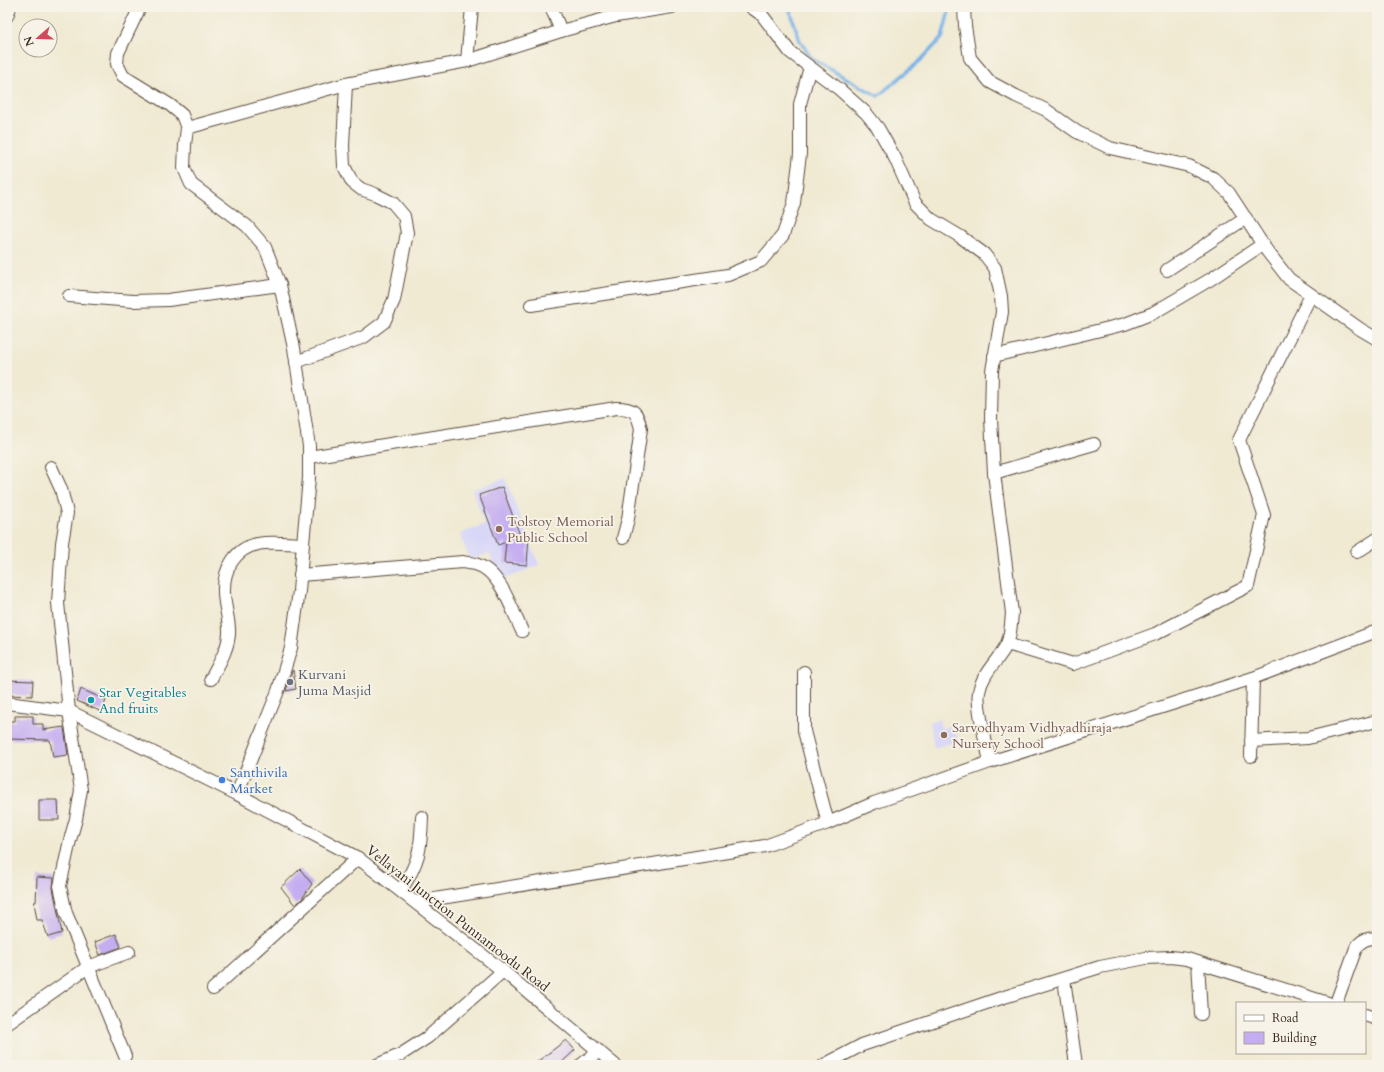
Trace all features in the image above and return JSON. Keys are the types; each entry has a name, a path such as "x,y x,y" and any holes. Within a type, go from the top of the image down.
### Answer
{"street":[{"path":"7,16 10,7"},
{"path":"140,7 118,53 117,64 123,76 170,105 182,115 187,128 184,168 191,184 247,226 265,247 280,285 296,362 309,446 309,478 300,575 291,648 278,691 237,794"},
{"path":"467,61 472,7"},
{"path":"551,7 561,31"},
{"path":"187,128 346,84 467,61 561,31 616,16 672,7"},
{"path":"751,7 762,15 790,52 839,89 866,113 878,128 895,158 915,203 931,219 961,237 984,254 995,268 1001,296 1002,312 992,371 991,419 994,473 1012,613 1007,644 982,682 978,693 990,762"},
{"path":"964,7 965,26 970,58 990,82 1046,110 1077,132 1110,148 1189,166 1213,178 1229,193 1262,244 1289,279 1377,339"},
{"path":"531,305 728,274 761,261 782,235 794,203 800,154 800,104 810,67"},
{"path":"296,362 364,337 384,322 394,300 407,233 404,216 393,203 361,189 352,182 344,166 343,146 346,84"},
{"path":"1167,270 1246,218"},
{"path":"994,356 1125,324 1153,313 1211,279 1262,244"},
{"path":"69,296 133,301 168,300 280,285"},
{"path":"1007,644 1073,664 1155,634 1248,586 1264,515 1239,440 1311,295"},
{"path":"309,457 608,409 627,408 634,412 638,417 641,430 628,519 623,538"},
{"path":"994,473 1094,444"},
{"path":"50,467 61,489 68,514 62,543 58,603 69,711 81,790 76,819 60,886 66,913 125,1056"},
{"path":"1357,552 1377,539"},
{"path":"211,679 227,646 230,632 224,591 227,571 232,559 244,550 257,544 303,544"},
{"path":"300,575 463,562 476,564 484,568 495,577 502,588 522,631"},
{"path":"416,902 764,846 828,823 874,803 990,762 1253,678 1377,632"},
{"path":"804,672 804,731 828,823"},
{"path":"1251,756 1253,678"},
{"name":"Vellayani Junction Punnamoodu Road","path":"7,703 69,711 237,794 358,858 503,971 615,1065"},
{"path":"1251,742 1308,738 1377,721"},
{"path":"401,890 412,874 418,857 421,843 422,817"},
{"path":"213,988 358,858"},
{"path":"1336,1002 1356,948 1360,942 1366,939 1377,938"},
{"path":"7,1024 88,967 129,952"},
{"path":"824,1065 862,1045 1001,998 1100,967 1146,958 1178,958 1198,962 1325,1002"},
{"path":"1198,962 1201,1014"},
{"path":"377,1065 400,1055 428,1037 503,971"},
{"path":"1064,979 1076,1065"},
{"path":"1366,1015 1377,1019"},
{"path":"581,1065 599,1051"}],"shaded area":[{"name":"Tolstoy Memorial Public School","path":"505,478 539,565 500,581 489,553 470,561 460,534 485,524 472,490"},
{"name":"Sarvodhyam Vidhyadhiraja Nursery School","path":"939,719 942,729 954,725 958,741 934,748 930,722"}],"building":[{"path":"502,487 521,538 529,536 527,565 504,563 506,542 498,545 479,495"},
{"path":"293,670 296,689 286,691 292,671"},
{"path":"7,680 33,681 32,696 7,695"},
{"name":"Star Vegitables And fruits","path":"81,689 106,700 102,712 77,701"},
{"path":"15,716 33,716 33,724 43,724 43,730 64,727 68,755 53,757 50,740 7,739 7,721 15,721"},
{"path":"39,800 58,800 59,820 39,820"},
{"path":"300,869 312,884 301,900 295,905 281,887"},
{"path":"37,877 54,878 53,888 62,933 48,937 42,920 37,920 34,902 36,902"},
{"path":"116,934 121,947 100,955 95,942"},
{"path":"566,1040 575,1050 559,1065 533,1065"}],"waterway":[{"path":"789,7 800,41 812,59 878,96 921,60 942,38 950,7"}],"place":[{"name":"Tolstoy Memorial Public School","path":"499,529"},
{"name":"Kurvani Juma Masjid","path":"290,682"},
{"name":"Star Vegitables And fruits","path":"91,700"},
{"name":"Sarvodhyam Vidhyadhiraja Nursery School","path":"944,735"},
{"name":"Santhivila Market","path":"222,780"}]}
